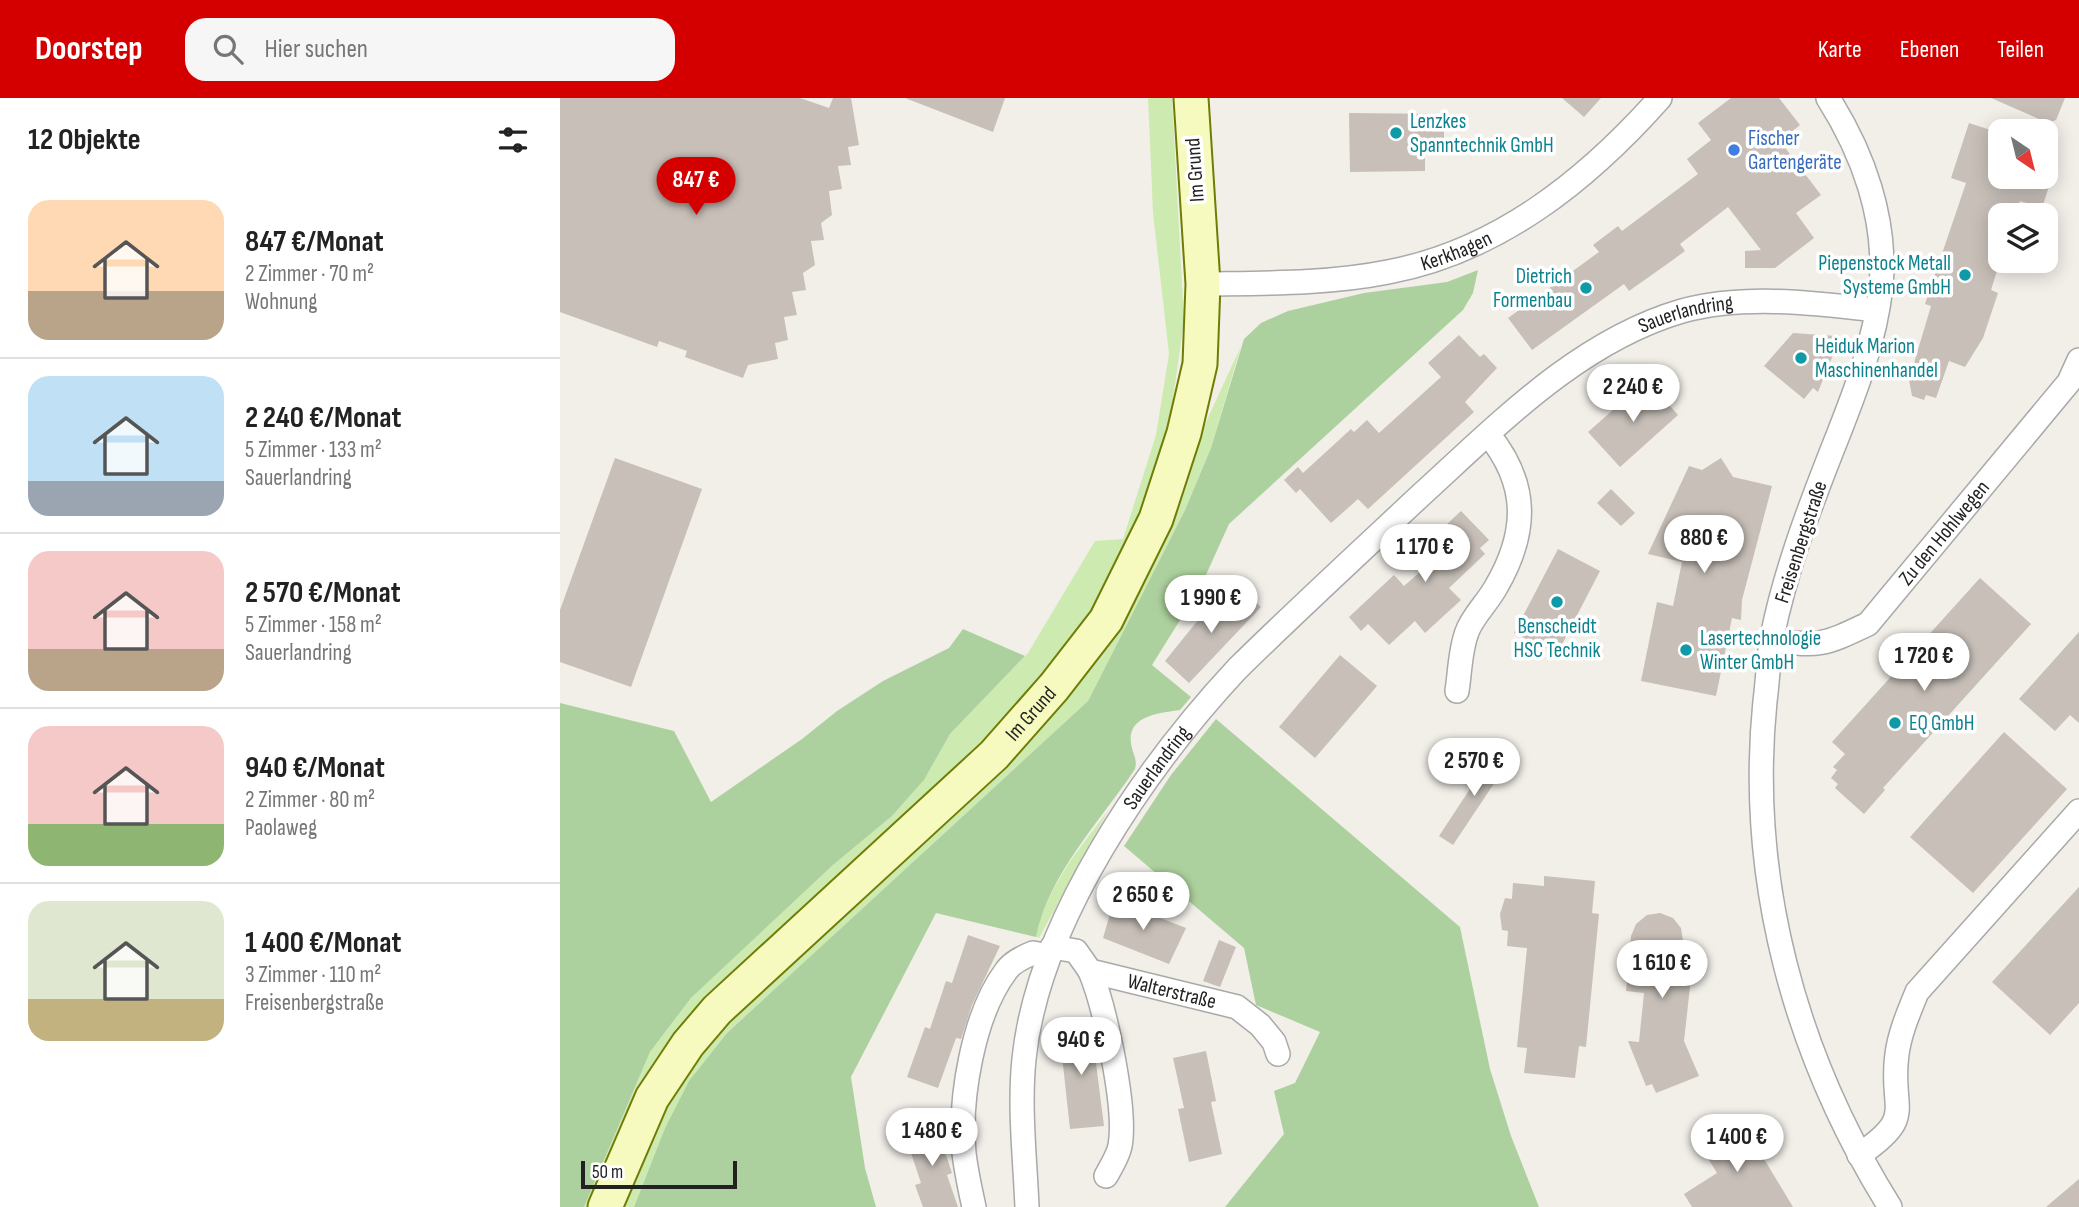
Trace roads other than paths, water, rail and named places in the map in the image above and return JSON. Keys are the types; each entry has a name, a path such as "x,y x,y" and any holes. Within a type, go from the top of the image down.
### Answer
{"main road":[{"name":"Im Grund","path":"605,1207 652,1098 718,1010 994,755 1054,687 1107,620 1156,519 1184,433 1200,364 1203,284 1191,98"}],"street":[{"name":"Kerkhagen","path":"1203,284 1291,283 1388,272 1466,248 1502,232 1591,169 1660,98"},
{"name":"Freisenbergstraße","path":"1828,98 1864,165 1877,218 1882,265 1877,310 1861,374 1793,553 1772,639 1760,756 1763,846 1779,944 1796,1009 1822,1081 1859,1156 1889,1207"},
{"name":"Sauerlandring","path":"1027,1207 1024,1059 1034,1005 1051,952 1121,819 1202,707 1310,598 1488,434 1597,349 1621,334 1684,311 1780,302 1877,310"},
{"name":"Zu den Hohlwegen","path":"1772,639 1797,645 1825,644 1868,624 2068,383 2079,360"},
{"path":"1457,691 1467,631 1497,586 1520,524 1520,496 1515,478 1504,453 1488,434"},
{"path":"1859,1156 1885,1138 1898,1116 1897,1055 1917,992 2079,811"},
{"name":"Walterstraße","path":"1051,952 1076,951 1090,971 1237,1007 1260,1025 1274,1042 1278,1054"},
{"path":"974,1207 964,1152 964,1105 972,1055 990,1002 1007,968 1033,953 1051,952"},
{"path":"1090,971 1104,1008 1122,1126 1119,1149 1106,1176"}],"place":[{"name":"Lenzkes Spanntechnik GmbH","path":"1396,133"},
{"name":"Fischer Gartengeräte","path":"1734,150"},
{"name":"Piepenstock Metall Systeme GmbH","path":"1965,275"},
{"name":"Dietrich Formenbau","path":"1586,288"},
{"name":"Heiduk Marion Maschinenhandel","path":"1801,358"},
{"name":"Benscheidt HSC Technik","path":"1557,602"},
{"name":"Lasertechnologie Winter GmbH","path":"1686,650"},
{"name":"EQ GmbH","path":"1895,723"}]}
